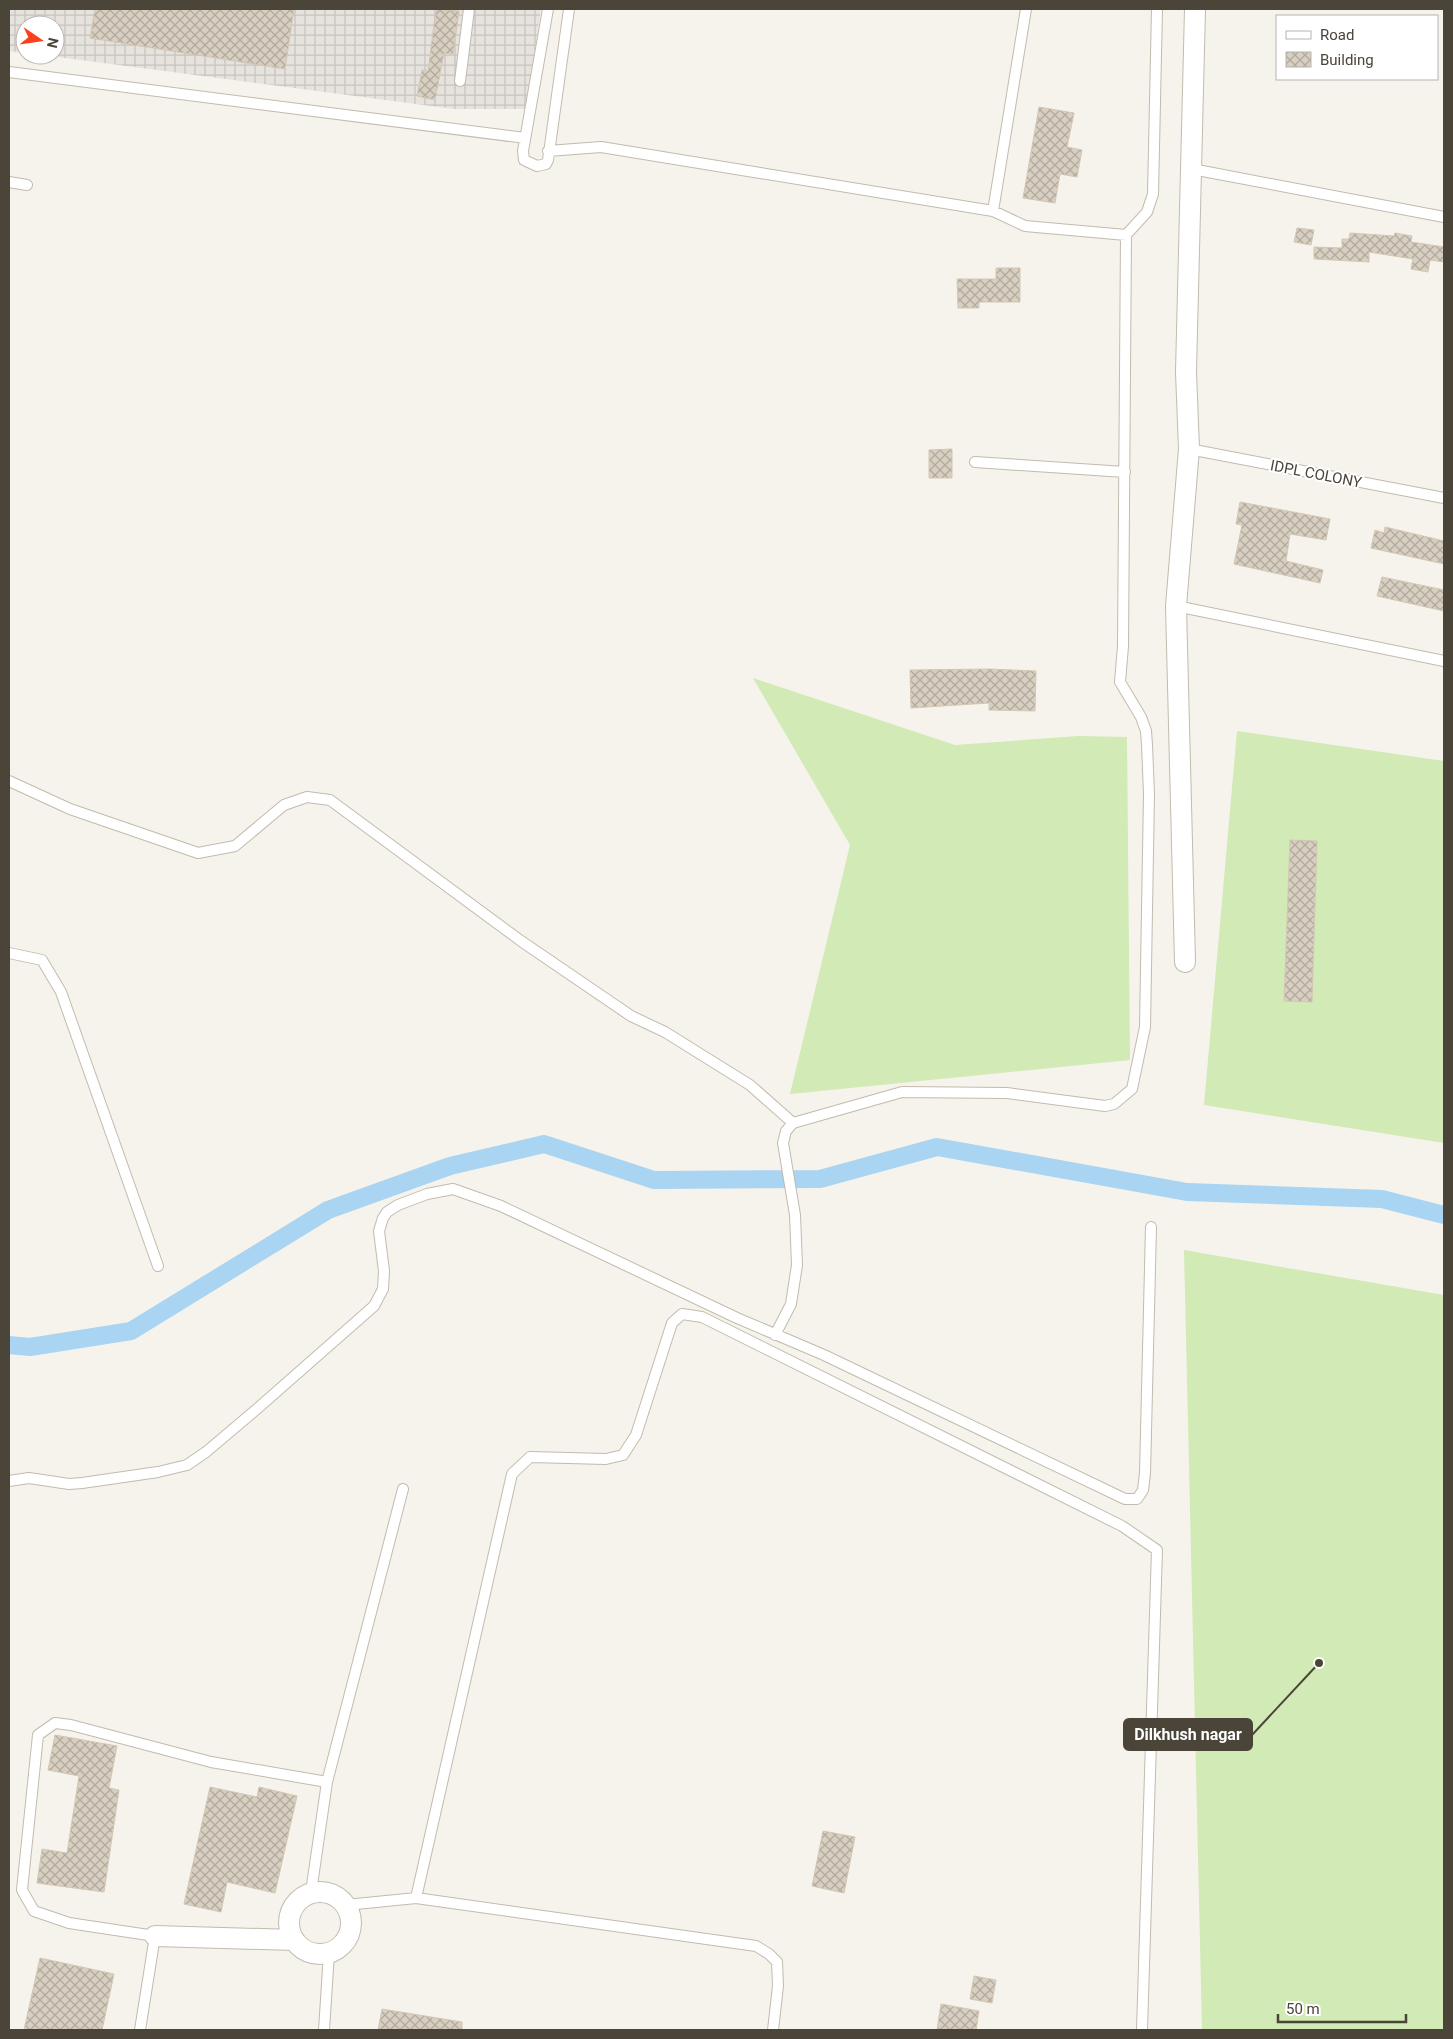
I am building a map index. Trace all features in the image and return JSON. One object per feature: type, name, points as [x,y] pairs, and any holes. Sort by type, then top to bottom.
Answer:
[{"type":"street","points":[[1185,962],[1176,606],[1188,449],[1186,372],[1195,9]]},
{"type":"street","points":[[311,1892],[331,1893],[346,1905],[352,1923],[350,1933],[338,1949],[329,1953],[316,1954],[304,1949],[294,1940],[290,1930],[289,1918],[293,1907],[301,1898],[311,1892]]},
{"type":"street","points":[[155,1936],[294,1940]]},
{"type":"lane","points":[[460,81],[469,9]]},
{"type":"lane","points":[[548,9],[525,138],[524,160],[530,165],[541,166],[546,164],[569,9]]},
{"type":"lane","points":[[993,211],[1026,9]]},
{"type":"lane","points":[[775,1335],[791,1304],[795,1285],[797,1246],[795,1215],[783,1143],[786,1131],[793,1123],[902,1092],[1007,1093],[1105,1106],[1114,1104],[1132,1089],[1145,1027],[1149,794],[1146,731],[1141,717],[1120,682],[1123,646],[1126,235],[1147,212],[1153,194],[1157,9]]},
{"type":"lane","points":[[9,72],[525,138]]},
{"type":"lane","points":[[548,151],[601,147],[993,211],[1025,226],[1126,235]]},
{"type":"lane","points":[[1192,169],[1444,217]]},
{"type":"lane","points":[[9,182],[28,185]]},
{"type":"lane","name":"IDPL COLONY","points":[[1188,449],[1444,498]]},
{"type":"lane","points":[[976,462],[1125,472]]},
{"type":"lane","points":[[1176,606],[1444,661]]},
{"type":"lane","points":[[9,781],[70,809],[198,853],[235,846],[284,805],[307,797],[330,800],[521,941],[624,1011],[665,1032],[750,1085],[793,1123]]},
{"type":"lane","points":[[9,953],[42,960],[61,992],[158,1266]]},
{"type":"lane","points":[[9,1481],[29,1478],[69,1484],[117,1479],[187,1465],[206,1452],[374,1306],[383,1289],[384,1271],[379,1231],[387,1212],[398,1205],[441,1190],[453,1189],[501,1206],[775,1335],[824,1355],[1125,1499],[1137,1499],[1143,1490],[1145,1473],[1151,1227]]},
{"type":"lane","points":[[416,1898],[512,1474],[530,1457],[606,1459],[623,1455],[636,1435],[672,1323],[682,1314],[702,1317],[1122,1526],[1157,1550],[1142,2030]]},
{"type":"lane","points":[[311,1892],[326,1782],[403,1489]]},
{"type":"lane","points":[[140,2030],[155,1936],[69,1923],[34,1911],[22,1890],[38,1734],[54,1723],[71,1725],[211,1762],[326,1782]]},
{"type":"lane","points":[[346,1905],[416,1898],[756,1946],[769,1954],[777,1962],[778,1986],[773,2030]]},
{"type":"lane","points":[[324,2030],[329,1953]]},
{"type":"shaded area","points":[[9,9],[541,9],[526,109],[454,109],[65,58],[65,15],[15,15],[15,52],[9,51]]},
{"type":"green space","points":[[753,678],[955,745],[1078,736],[1127,737],[1130,1060],[790,1094],[850,845]]},
{"type":"green space","points":[[1237,731],[1444,761],[1444,1143],[1204,1105]]},
{"type":"green space","points":[[1184,1250],[1444,1295],[1444,2030],[1202,2030]]},
{"type":"building","points":[[95,9],[294,9],[285,69],[90,38]]},
{"type":"building","points":[[436,9],[459,11],[453,54],[444,53],[435,100],[417,96],[422,70],[428,71]]},
{"type":"building","points":[[1039,107],[1074,113],[1067,147],[1082,150],[1077,177],[1060,174],[1055,203],[1023,198]]},
{"type":"building","points":[[1297,228],[1314,230],[1311,245],[1294,242]]},
{"type":"building","points":[[1350,233],[1394,236],[1395,233],[1412,236],[1411,242],[1444,247],[1444,262],[1430,260],[1428,272],[1411,269],[1413,259],[1369,252],[1369,262],[1314,259],[1314,247],[1342,248],[1342,239],[1349,239]]},
{"type":"building","points":[[996,268],[1020,268],[1020,302],[979,302],[979,308],[958,308],[957,279],[996,279]]},
{"type":"building","points":[[952,449],[952,478],[929,478],[929,450]]},
{"type":"building","points":[[1240,502],[1330,519],[1326,540],[1290,534],[1286,561],[1323,570],[1320,583],[1234,564],[1242,525],[1236,524]]},
{"type":"building","points":[[1385,527],[1444,541],[1444,564],[1371,548],[1375,530],[1384,533]]},
{"type":"building","points":[[1382,577],[1444,590],[1444,611],[1377,596]]},
{"type":"building","points":[[990,669],[1036,671],[1035,711],[989,710],[989,703],[911,708],[910,670]]},
{"type":"building","points":[[1290,840],[1317,841],[1312,1002],[1284,1001]]},
{"type":"building","points":[[55,1735],[117,1746],[109,1788],[119,1790],[104,1892],[37,1883],[42,1849],[67,1853],[79,1776],[48,1770]]},
{"type":"building","points":[[210,1787],[257,1797],[259,1787],[297,1796],[275,1893],[227,1882],[221,1912],[184,1904]]},
{"type":"building","points":[[823,1831],[855,1837],[844,1893],[812,1886]]},
{"type":"building","points":[[40,1958],[114,1974],[102,2030],[24,2030]]},
{"type":"building","points":[[974,1976],[996,1980],[992,2003],[970,1999]]},
{"type":"building","points":[[941,2004],[979,2011],[976,2030],[937,2030]]},
{"type":"building","points":[[382,2009],[462,2022],[462,2030],[378,2030]]},
{"type":"waterway","points":[[9,1345],[30,1347],[131,1331],[328,1210],[450,1166],[544,1144],[654,1180],[820,1179],[937,1147],[1187,1192],[1382,1199],[1444,1215]]},
{"type":"place","name":"Dilkhush nagar","points":[[1319,1663]]}]
